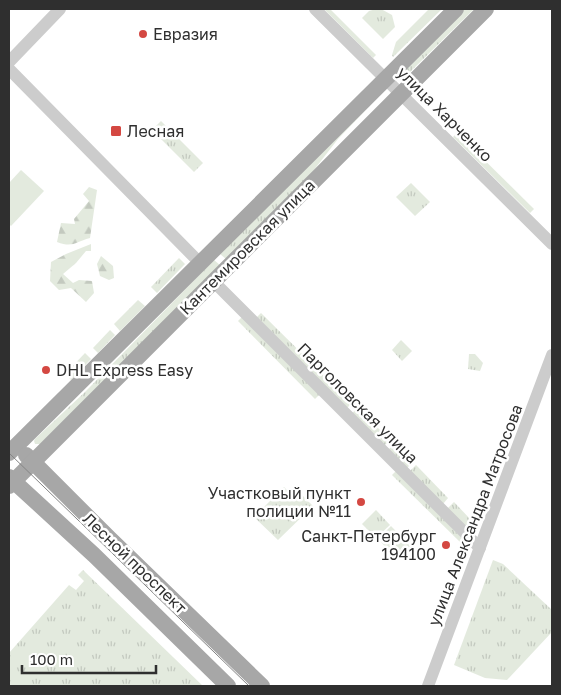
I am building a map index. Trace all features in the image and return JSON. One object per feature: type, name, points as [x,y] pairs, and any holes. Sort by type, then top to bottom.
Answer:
[{"type":"main road","name":"Кантемировская улица","points":[[11,445],[201,264],[456,9]]},
{"type":"main road","name":"Кантемировская улица","points":[[10,482],[486,9]]},
{"type":"main road","name":"Лесной проспект","points":[[11,445],[32,462],[262,686]]},
{"type":"main road","name":"Лесной проспект","points":[[10,482],[94,555],[228,686]]},
{"type":"street","points":[[9,62],[60,9]]},
{"type":"street","name":"улица Харченко","points":[[314,9],[552,244]]},
{"type":"street","points":[[9,69],[201,264]]},
{"type":"street","name":"Парголовская улица","points":[[213,281],[480,548]]},
{"type":"street","name":"улица Александра Матросова","points":[[428,686],[552,355]]},
{"type":"green space","points":[[324,9],[330,9],[376,55],[373,58]]},
{"type":"green space","points":[[381,9],[392,15],[395,27],[383,39],[362,18],[369,11]]},
{"type":"green space","points":[[429,9],[442,9],[393,57],[396,42]]},
{"type":"green space","points":[[463,9],[474,9],[407,75],[401,70]]},
{"type":"green space","points":[[383,92],[338,139],[310,175],[226,259],[220,254]]},
{"type":"green space","points":[[161,121],[203,163],[194,172],[152,130]]},
{"type":"green space","points":[[457,133],[534,209],[530,213],[453,137]]},
{"type":"green space","points":[[21,170],[44,191],[11,226],[9,224],[9,183]]},
{"type":"green space","points":[[411,183],[430,202],[415,216],[396,197]]},
{"type":"green space","points":[[89,187],[97,190],[90,238],[74,244],[57,242],[61,223],[75,224],[74,219],[89,201],[83,194]]},
{"type":"green space","points":[[91,244],[91,251],[86,251],[63,274],[73,283],[79,280],[92,281],[94,293],[86,302],[71,288],[59,290],[50,281],[51,262]]},
{"type":"green space","points":[[101,256],[113,266],[114,278],[109,280],[100,276],[97,264]]},
{"type":"green space","points":[[179,258],[185,264],[157,293],[151,287]]},
{"type":"green space","points":[[214,260],[220,265],[40,444],[35,444],[35,439],[86,391]]},
{"type":"green space","points":[[138,300],[145,306],[120,331],[114,324]]},
{"type":"green space","points":[[261,313],[352,403],[347,408],[257,317]]},
{"type":"green space","points":[[242,317],[320,394],[315,399],[238,321]]},
{"type":"green space","points":[[110,330],[115,335],[98,353],[93,348]]},
{"type":"green space","points":[[401,340],[412,351],[402,361],[392,350]]},
{"type":"green space","points":[[85,353],[91,359],[71,380],[65,374]]},
{"type":"green space","points":[[469,354],[475,354],[483,363],[480,371],[468,369]]},
{"type":"green space","points":[[358,408],[390,440],[384,446],[352,413]]},
{"type":"green space","points":[[394,444],[413,462],[407,468],[388,450]]},
{"type":"green space","points":[[416,465],[448,498],[443,504],[410,471]]},
{"type":"green space","points":[[396,471],[466,542],[463,545],[392,475]]},
{"type":"green space","points":[[284,487],[290,493],[298,491],[313,506],[278,540],[254,517]]},
{"type":"green space","points":[[454,502],[472,521],[466,527],[447,509]]},
{"type":"green space","points":[[376,510],[390,525],[376,538],[362,524]]},
{"type":"green space","points":[[391,526],[411,547],[398,560],[378,539]]},
{"type":"green space","points":[[493,560],[503,564],[552,610],[552,632],[507,680],[485,678],[454,665]]},
{"type":"green space","points":[[83,570],[203,686],[9,686],[9,653],[69,585],[76,590],[84,581],[78,575]]},
{"type":"tram line","points":[[9,453],[249,686]]},
{"type":"place","name":"Евразия","points":[[143,34]]},
{"type":"place","name":"Лесная","points":[[116,131]]},
{"type":"place","name":"DHL Express Easy","points":[[46,370]]},
{"type":"place","name":"Участковый пункт полиции №11","points":[[361,502]]},
{"type":"place","name":"Санкт-Петербург 194100","points":[[446,545]]}]
